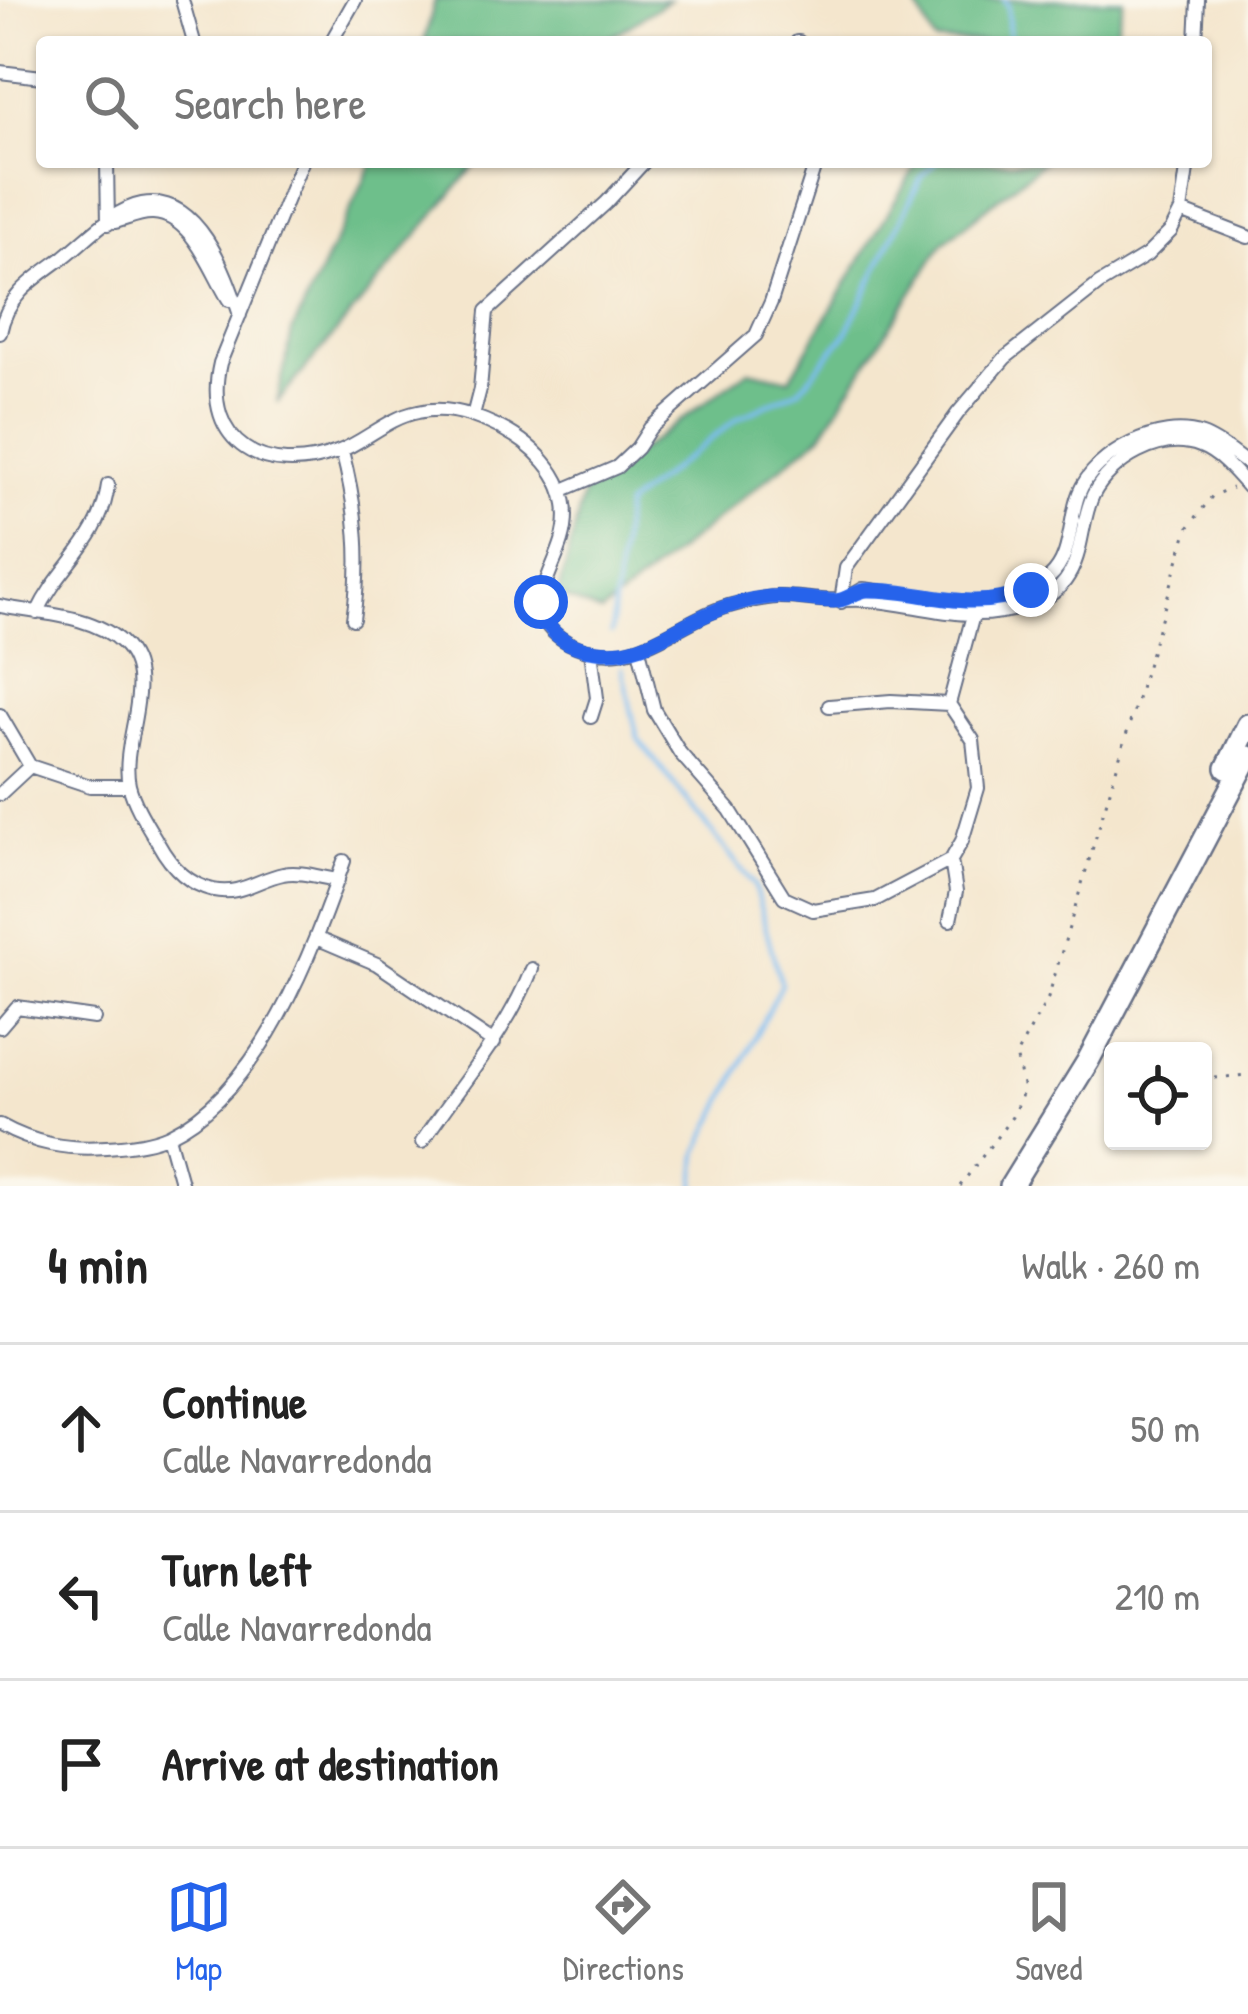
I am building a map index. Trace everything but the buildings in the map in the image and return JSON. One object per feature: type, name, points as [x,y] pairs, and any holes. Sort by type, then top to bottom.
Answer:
[{"type":"highway","points":[[1132,976],[1248,724]]},
{"type":"highway","points":[[1011,1186],[1079,1076],[1248,757]]},
{"type":"street","points":[[182,0],[192,36]]},
{"type":"street","points":[[334,36],[355,0]]},
{"type":"street","points":[[1196,36],[1198,0]]},
{"type":"street","points":[[0,72],[36,76]]},
{"type":"street","points":[[107,168],[108,224]]},
{"type":"street","points":[[300,168],[214,387],[228,436],[262,455],[306,458],[342,451],[388,423],[419,411],[446,410],[473,416],[530,447],[556,473],[566,519],[541,602],[542,614],[555,634],[591,651],[638,649],[706,614],[771,597],[841,602],[863,590],[976,610],[1036,603],[1061,586],[1076,563],[1090,500],[1104,477],[1124,460],[1151,446],[1183,442],[1217,456],[1246,485]]},
{"type":"street","points":[[473,416],[487,310],[638,168]]},
{"type":"street","points":[[562,490],[617,466],[650,428],[756,335],[814,168]]},
{"type":"street","points":[[841,602],[846,568],[958,413],[1005,358],[1100,284],[1147,255],[1171,231],[1181,211],[1186,168]]},
{"type":"street","points":[[0,333],[8,303],[108,224],[143,203],[169,206],[191,220],[212,249],[241,316]]},
{"type":"street","points":[[1181,211],[1248,237]]},
{"type":"street","points":[[976,610],[1052,576],[1064,556],[1079,492],[1094,469],[1118,450],[1183,430],[1223,446],[1248,464]]},
{"type":"street","points":[[342,451],[359,529],[353,619]]},
{"type":"street","points":[[37,613],[50,585],[93,537],[108,485]]},
{"type":"street","points":[[0,606],[75,619],[112,634],[127,646],[139,688],[128,744],[129,786],[166,858],[187,879],[231,892],[286,872],[338,880]]},
{"type":"street","points":[[638,649],[654,710],[671,739],[750,837],[784,897],[813,910],[875,900],[951,860],[962,841],[978,788],[973,740],[949,704],[976,610]]},
{"type":"street","points":[[591,651],[597,698],[591,717]]},
{"type":"street","points":[[829,706],[891,701],[949,704]]},
{"type":"street","points":[[0,715],[30,766],[89,786],[129,786]]},
{"type":"street","points":[[0,794],[30,766]]},
{"type":"street","points":[[950,920],[956,892],[951,860]]},
{"type":"street","points":[[0,1125],[38,1142],[86,1148],[125,1146],[168,1136],[212,1104],[242,1070],[296,988],[344,861]]},
{"type":"street","points":[[316,938],[377,964],[494,1043]]},
{"type":"street","points":[[422,1142],[494,1043],[532,969]]},
{"type":"street","points":[[0,1027],[17,1007],[94,1018]]},
{"type":"street","points":[[168,1136],[182,1186]]},
{"type":"path","points":[[960,1186],[1012,1117],[1024,1090],[1016,1055],[1048,998],[1188,528],[1213,495],[1246,485]]},
{"type":"path","points":[[1212,1078],[1248,1076]]},
{"type":"green space","points":[[435,0],[669,0],[612,36],[426,36]]},
{"type":"green space","points":[[914,0],[1124,0],[1115,36],[932,36]]},
{"type":"green space","points":[[370,168],[473,168],[277,403],[292,332]]},
{"type":"green space","points":[[914,168],[1036,168],[943,243],[821,435],[601,613],[558,595],[584,492],[749,370],[790,379]]},
{"type":"waterway","points":[[1004,0],[1009,36]]},
{"type":"waterway","points":[[611,633],[625,506],[738,418],[800,389],[846,334],[921,178],[930,168]]},
{"type":"waterway","points":[[622,668],[638,739],[754,885],[781,984],[698,1153],[695,1186]]},
{"type":"route","points":[[541,602],[547,626],[567,643],[613,652],[638,649],[706,614],[771,597],[841,602],[863,590],[976,604],[1031,590]]}]
